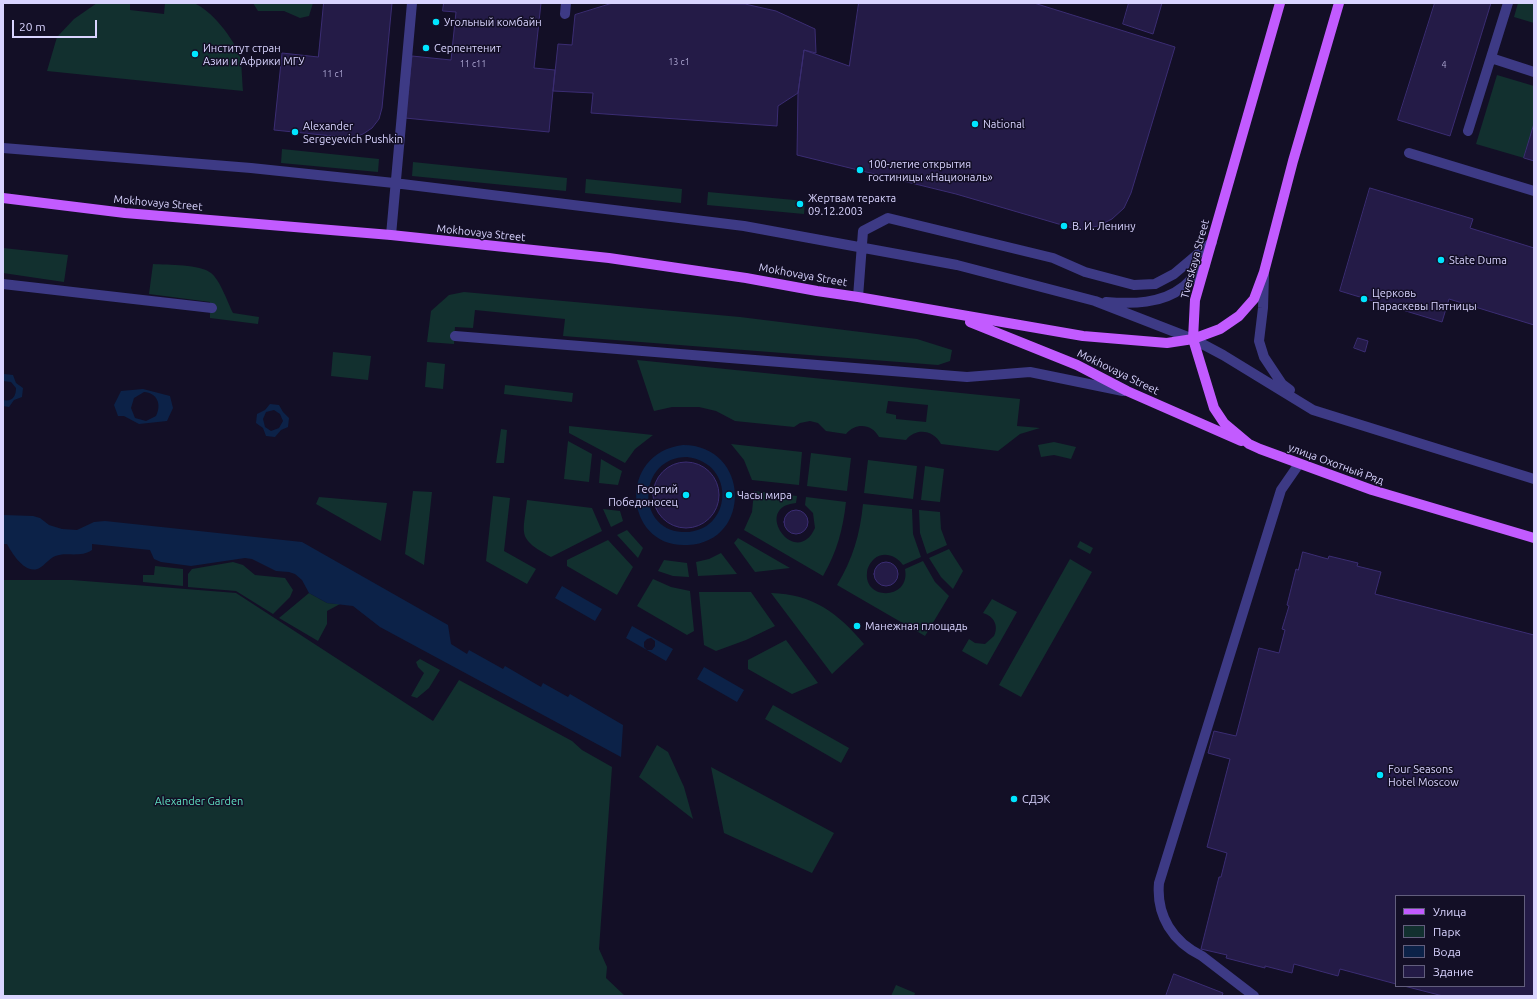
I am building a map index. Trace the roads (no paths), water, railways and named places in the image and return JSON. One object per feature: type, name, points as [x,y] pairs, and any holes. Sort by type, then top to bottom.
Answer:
[{"type":"main road","name":"Tverskaya Street","points":[[1193,339],[1195,300],[1280,3]]},
{"type":"main road","points":[[1193,339],[1220,329],[1239,316],[1254,300],[1264,272],[1293,161],[1339,3]]},
{"type":"main road","name":"Mokhovaya Street","points":[[3,198],[125,213],[391,235],[677,267],[1083,336],[1167,342],[1193,339]]},
{"type":"main road","name":"Mokhovaya Street","points":[[953,315],[1077,365],[1127,391],[1249,444]]},
{"type":"main road","name":"улица Охотный Ряд","points":[[1193,339],[1214,408],[1224,423],[1249,444],[1299,464],[1372,490],[1534,538]]},
{"type":"lane","points":[[391,235],[394,183],[412,3]]},
{"type":"lane","points":[[564,14],[566,3]]},
{"type":"lane","points":[[1468,130],[1508,3]]},
{"type":"lane","points":[[1491,58],[1534,72]]},
{"type":"lane","points":[[3,148],[251,168],[394,183],[744,226],[860,246],[957,265],[1094,300],[1193,339],[1223,355],[1313,410],[1534,479]]},
{"type":"lane","points":[[1409,153],[1534,191]]},
{"type":"lane","points":[[858,297],[860,246],[863,231],[888,218],[1052,258],[1085,272],[1134,285],[1155,284],[1174,274],[1212,242]]},
{"type":"lane","points":[[1094,300],[1130,304],[1163,298],[1183,287],[1205,265]]},
{"type":"lane","points":[[1264,272],[1260,342],[1264,357],[1282,384],[1313,410]]},
{"type":"lane","points":[[3,284],[212,308]]},
{"type":"lane","points":[[455,336],[967,377],[1030,372],[1127,391]]},
{"type":"lane","points":[[1254,996],[1202,956],[1192,952],[1175,937],[1167,927],[1162,916],[1158,894],[1163,869],[1281,490],[1299,464]]},
{"type":"water","points":[[4,374],[13,375],[16,383],[23,388],[22,397],[14,400],[9,407],[3,406],[3,400],[13,398],[16,388],[11,382],[3,381]]},
{"type":"water","points":[[143,389],[170,396],[173,408],[167,421],[139,424],[124,416],[118,416],[114,405],[121,391]],"holes":[[[144,392],[152,394],[157,400],[158,412],[156,416],[146,421],[135,418],[131,408],[134,398]]]},
{"type":"water","points":[[270,404],[279,405],[289,418],[288,427],[281,430],[275,437],[266,436],[263,428],[256,423],[257,414],[265,410]],"holes":[[[274,410],[280,414],[283,421],[279,428],[271,431],[265,427],[263,419],[266,412]]]},
{"type":"water","name":"Часы мира","points":[[683,445],[705,449],[721,460],[731,476],[735,494],[733,512],[724,528],[709,540],[688,545],[667,542],[651,532],[641,517],[636,500],[638,481],[647,465],[661,452]],"holes":[[[687,457],[703,462],[715,472],[721,484],[722,498],[719,511],[711,522],[699,530],[682,532],[667,528],[656,519],[650,507],[648,493],[651,480],[659,468],[671,460]]]},
{"type":"water","points":[[3,515],[33,516],[40,518],[49,525],[62,529],[77,530],[94,522],[105,521],[302,542],[448,625],[451,644],[467,654],[469,650],[503,669],[505,666],[541,687],[543,683],[568,697],[570,694],[623,725],[621,757],[380,627],[353,606],[327,603],[309,593],[302,580],[295,574],[276,571],[252,559],[245,558],[191,566],[161,562],[154,559],[150,550],[92,544],[92,550],[88,552],[56,556],[51,558],[41,567],[31,569],[26,567],[17,559],[7,544],[3,544]]},
{"type":"water","points":[[562,586],[602,609],[595,621],[555,598]]},
{"type":"water","points":[[632,626],[673,649],[666,661],[626,638]],"holes":[[[651,638],[655,641],[655,646],[652,650],[647,650],[644,647],[644,642],[647,639]]]},
{"type":"water","points":[[704,667],[744,690],[737,702],[697,679]]},
{"type":"place","name":"Угольный комбайн","points":[[436,22]]},
{"type":"place","name":"Серпентенит","points":[[426,48]]},
{"type":"place","name":"Институт стран Азии и Африки МГУ","points":[[195,54]]},
{"type":"place","name":"National","points":[[975,124]]},
{"type":"place","name":"Alexander Sergeyevich Pushkin","points":[[295,132]]},
{"type":"place","name":"100-летие открытия гостиницы «Националь»","points":[[860,170]]},
{"type":"place","name":"Жертвам теракта 09.12.2003","points":[[800,204]]},
{"type":"place","name":"В. И. Ленину","points":[[1064,226]]},
{"type":"place","name":"State Duma","points":[[1441,260]]},
{"type":"place","name":"Церковь Параскевы Пятницы","points":[[1364,299]]},
{"type":"place","name":"Георгий Победоносец","points":[[686,495]]},
{"type":"place","name":"Часы мира","points":[[729,495]]},
{"type":"place","name":"Манежная площадь","points":[[857,626]]},
{"type":"place","name":"Four Seasons Hotel Moscow","points":[[1380,775]]},
{"type":"place","name":"СДЭК","points":[[1014,799]]},
{"type":"park label","name":"Alexander Garden","points":[[199,801]]}]
